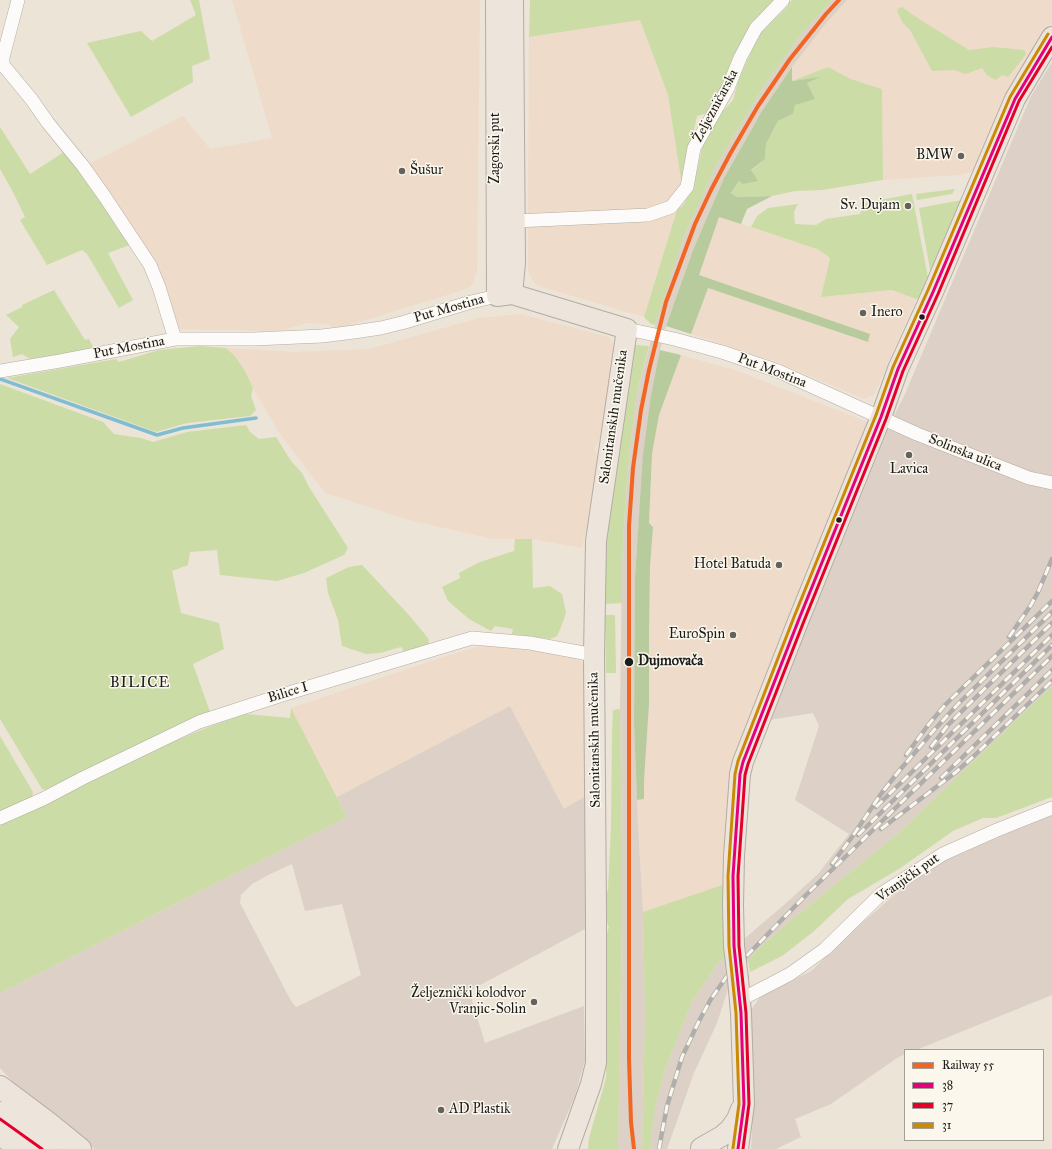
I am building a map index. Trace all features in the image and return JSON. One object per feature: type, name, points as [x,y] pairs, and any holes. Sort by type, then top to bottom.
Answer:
[{"type":"highway","points":[[0,1087],[80,1149]]},
{"type":"highway","points":[[0,1113],[52,1149]]},
{"type":"highway","points":[[0,1134],[20,1149]]},
{"type":"main road","name":"Zagorski put","points":[[496,0],[505,295]]},
{"type":"main road","name":"Zagorski put","points":[[505,295],[514,278],[513,0]]},
{"type":"main road","points":[[738,1149],[744,1104],[740,1000],[734,946],[733,876],[740,774],[743,762],[881,417],[898,369],[933,292],[1015,99],[1052,37]]},
{"type":"main road","name":"Put Mostina","points":[[505,295],[532,299],[627,328]]},
{"type":"main road","name":"Salonitanskih mučenika","points":[[568,1149],[591,1084],[596,1063],[594,655],[596,541],[627,328]]},
{"type":"main road","points":[[706,1149],[730,1129],[737,1119],[744,1104]]},
{"type":"street","points":[[18,0],[2,57],[3,64],[83,166],[150,265],[175,339]]},
{"type":"street","name":"Željezničarska","points":[[514,221],[648,215],[671,207],[687,187],[694,148],[728,88],[740,58],[756,28],[783,0]]},
{"type":"street","name":"Put Mostina","points":[[0,371],[60,362],[175,339],[254,339],[322,336],[381,328],[471,302],[505,295]]},
{"type":"street","name":"Put Mostina","points":[[627,328],[722,352],[778,370],[881,417]]},
{"type":"street","name":"Solinska ulica","points":[[881,417],[917,434],[1029,478],[1052,483]]},
{"type":"street","name":"Bilice I","points":[[0,818],[43,799],[199,722],[282,695],[472,638],[530,643],[594,655]]},
{"type":"street","name":"Vranjički put","points":[[740,1000],[790,974],[825,949],[881,894],[943,854],[1052,808]]},
{"type":"shaded area","points":[[232,0],[480,0],[477,270],[473,283],[469,287],[337,329],[327,324],[308,323],[278,331],[178,329],[154,265],[87,165],[183,116],[210,149],[272,138]]},
{"type":"shaded area","points":[[832,0],[847,0],[827,22],[792,67],[762,111],[724,178],[693,250],[666,326],[660,350],[639,518],[635,577],[634,722],[643,912],[645,1017],[642,1149],[618,1149],[622,922],[620,709],[622,566],[630,449],[637,392],[659,311],[683,239],[716,166],[764,86],[802,33]]},
{"type":"shaded area","points":[[847,0],[1052,0],[1052,22],[1037,41],[1012,88],[977,166],[971,172],[959,175],[883,180],[882,89],[851,79],[828,67],[792,81],[792,67],[827,22]]},
{"type":"shaded area","points":[[640,20],[668,95],[682,186],[670,203],[656,210],[528,217],[529,37]]},
{"type":"shaded area","points":[[1052,62],[1052,686],[896,835],[790,921],[755,952],[728,989],[717,1023],[694,1073],[667,1149],[650,1149],[655,1109],[665,1070],[692,1002],[717,964],[818,874],[849,834],[795,800],[819,726],[813,713],[769,720],[893,418],[905,394],[1031,96]]},
{"type":"shaded area","points":[[677,210],[644,317],[542,287],[534,283],[528,271],[528,227],[646,219]]},
{"type":"shaded area","points":[[719,217],[817,249],[830,259],[821,297],[892,290],[916,299],[874,395],[864,399],[779,363],[691,334],[708,288],[867,342],[870,335],[698,275]]},
{"type":"shaded area","points":[[520,314],[609,337],[613,343],[609,384],[600,438],[594,449],[599,458],[589,518],[582,548],[532,539],[493,539],[409,520],[325,493],[280,434],[253,388],[245,371],[235,356],[226,348],[294,352],[370,349],[479,318]]},
{"type":"shaded area","points":[[681,355],[735,370],[870,423],[746,735],[725,884],[643,912],[637,800],[644,799],[649,704],[650,567],[653,527],[649,523],[652,454],[659,415]]},
{"type":"shaded area","points":[[485,645],[571,657],[581,661],[587,669],[587,795],[564,809],[510,706],[337,797],[291,708],[446,656]]},
{"type":"shaded area","name":"AD Plastik","points":[[510,706],[564,809],[587,795],[585,929],[469,991],[485,1043],[584,1006],[585,1060],[575,1096],[552,1149],[95,1149],[21,1091],[0,1068],[0,993],[347,817],[337,797]],"holes":[[[292,864],[305,911],[342,904],[361,975],[296,1007],[291,1001],[240,903],[241,895],[252,884]]]},
{"type":"shaded area","points":[[1052,814],[1052,995],[918,1049],[904,1049],[904,1054],[831,1104],[795,1119],[801,1137],[776,1149],[751,1149],[753,1090],[750,1011],[761,996],[811,971],[856,928],[893,896],[944,861]]},
{"type":"green space","points":[[190,0],[199,0],[210,59],[192,66],[193,82],[131,117],[87,43],[141,31],[152,41],[196,15]]},
{"type":"green space","points":[[530,0],[777,0],[710,112],[697,116],[682,186],[668,95],[640,20],[529,37]]},
{"type":"green space","points":[[792,0],[832,0],[802,33],[764,86],[716,166],[683,239],[655,325],[651,324],[644,317],[677,210],[683,205],[693,188],[702,148],[721,113],[733,100],[739,78],[760,33],[785,9]]},
{"type":"green space","points":[[902,7],[969,50],[993,47],[1024,50],[1026,53],[1008,77],[1003,75],[995,80],[987,75],[982,68],[966,74],[954,70],[932,71],[910,30],[903,23],[897,11]]},
{"type":"green space","points":[[792,67],[792,81],[821,77],[807,83],[815,99],[795,105],[793,114],[778,121],[766,144],[765,159],[751,170],[758,181],[743,184],[739,181],[731,193],[737,197],[772,196],[747,209],[741,224],[719,217],[699,275],[870,334],[868,342],[708,288],[691,334],[666,326],[693,250],[724,178],[762,111]]},
{"type":"green space","points":[[828,67],[851,79],[882,89],[883,180],[822,190],[795,191],[772,196],[737,197],[731,193],[739,181],[765,159],[766,144],[778,121],[793,114],[795,105],[807,83],[819,78],[792,81]]},
{"type":"green space","points":[[0,127],[30,174],[64,152],[101,199],[116,227],[130,245],[108,253],[133,300],[119,308],[87,254],[82,250],[47,265],[20,220],[25,217],[0,169]]},
{"type":"green space","points":[[955,189],[952,194],[917,200],[916,194]]},
{"type":"green space","points":[[912,194],[929,283],[923,296],[916,299],[892,290],[821,297],[830,258],[817,249],[751,227],[757,216],[768,208],[798,204],[794,212],[795,224],[816,225],[826,219],[860,214],[864,203]]},
{"type":"green space","points":[[962,200],[931,275],[919,208]]},
{"type":"green space","points":[[54,290],[85,340],[89,339],[94,349],[30,359],[22,354],[13,357],[10,339],[19,327],[6,315],[22,307],[22,305]]},
{"type":"green space","points":[[200,346],[226,348],[235,356],[245,371],[253,388],[251,396],[256,410],[250,416],[187,423],[156,432],[7,378],[116,359],[119,362],[159,350]]},
{"type":"green space","points":[[634,346],[649,346],[637,392],[630,449],[625,507],[622,603],[604,604],[608,501]]},
{"type":"green space","points":[[660,350],[681,355],[659,415],[652,454],[649,523],[653,527],[650,567],[649,704],[644,799],[637,800],[634,722],[635,577],[643,455],[651,396]]},
{"type":"green space","points":[[0,384],[103,422],[114,434],[141,438],[153,442],[187,432],[246,425],[250,432],[259,439],[276,437],[291,461],[302,473],[309,487],[348,548],[344,555],[304,573],[277,581],[220,575],[217,550],[190,552],[188,565],[172,571],[181,613],[219,623],[224,649],[193,664],[210,712],[48,790],[42,789],[0,719]]},
{"type":"green space","points":[[515,539],[532,539],[533,588],[550,586],[562,594],[566,613],[557,636],[550,639],[512,634],[513,629],[495,626],[491,631],[469,619],[448,601],[442,587],[460,578],[459,573],[480,562],[514,551]]},
{"type":"green space","points":[[362,565],[408,614],[428,638],[429,643],[427,647],[406,654],[401,647],[380,653],[366,654],[342,646],[338,620],[328,593],[326,578],[349,567]]},
{"type":"green space","points":[[605,615],[615,615],[616,673],[606,673]]},
{"type":"green space","points":[[1052,686],[1052,797],[996,818],[983,818],[953,831],[899,869],[848,899],[813,932],[782,956],[750,972],[748,961],[755,952],[790,921],[896,835]]},
{"type":"green space","points":[[291,708],[347,817],[0,993],[0,824],[148,752],[211,726],[246,714],[290,718]]},
{"type":"green space","points":[[620,709],[622,922],[618,1149],[588,1149],[589,1138],[606,1078],[607,1014],[605,988],[605,939],[609,927],[606,920],[606,894],[608,890],[611,826],[612,733],[613,710]]},
{"type":"green space","points":[[0,736],[33,792],[32,797],[0,813]]},
{"type":"green space","points":[[725,884],[729,953],[717,964],[692,1002],[665,1070],[655,1109],[650,1149],[642,1149],[645,1017],[643,912]]},
{"type":"waterway","points":[[0,379],[157,435],[183,428],[256,418]]},
{"type":"railway","points":[[1009,637],[1031,605],[1052,559]]},
{"type":"railway","points":[[906,755],[946,704],[1052,601]]},
{"type":"railway","points":[[832,864],[881,794],[935,729],[959,703],[1052,612]]},
{"type":"railway","points":[[931,747],[948,725],[1052,623]]},
{"type":"railway","points":[[876,807],[1052,635]]},
{"type":"railway","points":[[858,835],[1052,645]]},
{"type":"railway","points":[[659,1149],[667,1106],[682,1057],[711,999],[727,976],[806,895],[1052,656]]},
{"type":"railway","points":[[941,778],[1052,670]]},
{"type":"railway","points":[[881,829],[956,772],[1052,681]]},
{"type":"rail line","name":"55","points":[[634,1149],[631,1122],[629,1059],[629,526],[633,468],[641,410],[649,370],[666,302],[695,224],[711,190],[758,106],[790,59],[839,0]]},
{"type":"transit line","name":"31","points":[[733,1148],[739,1104],[736,1013],[729,946],[728,876],[735,774],[738,761],[794,617],[876,415],[893,367],[928,290],[1010,97],[1048,34]]},
{"type":"transit line","name":"38","points":[[738,1149],[744,1104],[741,1013],[734,946],[733,876],[740,774],[743,762],[881,417],[898,369],[933,292],[1015,99],[1052,37]]},
{"type":"transit line","name":"37","points":[[743,1149],[749,1104],[746,1013],[739,946],[738,876],[745,775],[748,764],[886,419],[903,371],[938,294],[1019,101],[1052,47]]},
{"type":"transit line","name":"37","points":[[0,1119],[42,1149]]},
{"type":"place","name":"BMW","points":[[961,156]]},
{"type":"place","name":"Šušur","points":[[402,171]]},
{"type":"place","name":"Sv. Dujam","points":[[908,206]]},
{"type":"place","name":"Inero","points":[[863,313]]},
{"type":"place","name":"Lavica","points":[[909,455]]},
{"type":"place","name":"Hotel Batuda","points":[[779,565]]},
{"type":"place","name":"EuroSpin","points":[[733,635]]},
{"type":"place","name":"Dujmovača","points":[[629,662]]},
{"type":"place","name":"Željeznički kolodvor Vranjic-Solin","points":[[534,1002]]},
{"type":"place","name":"AD Plastik","points":[[441,1110]]},
{"type":"district","name":"BILICE","points":[[140,683]]}]
